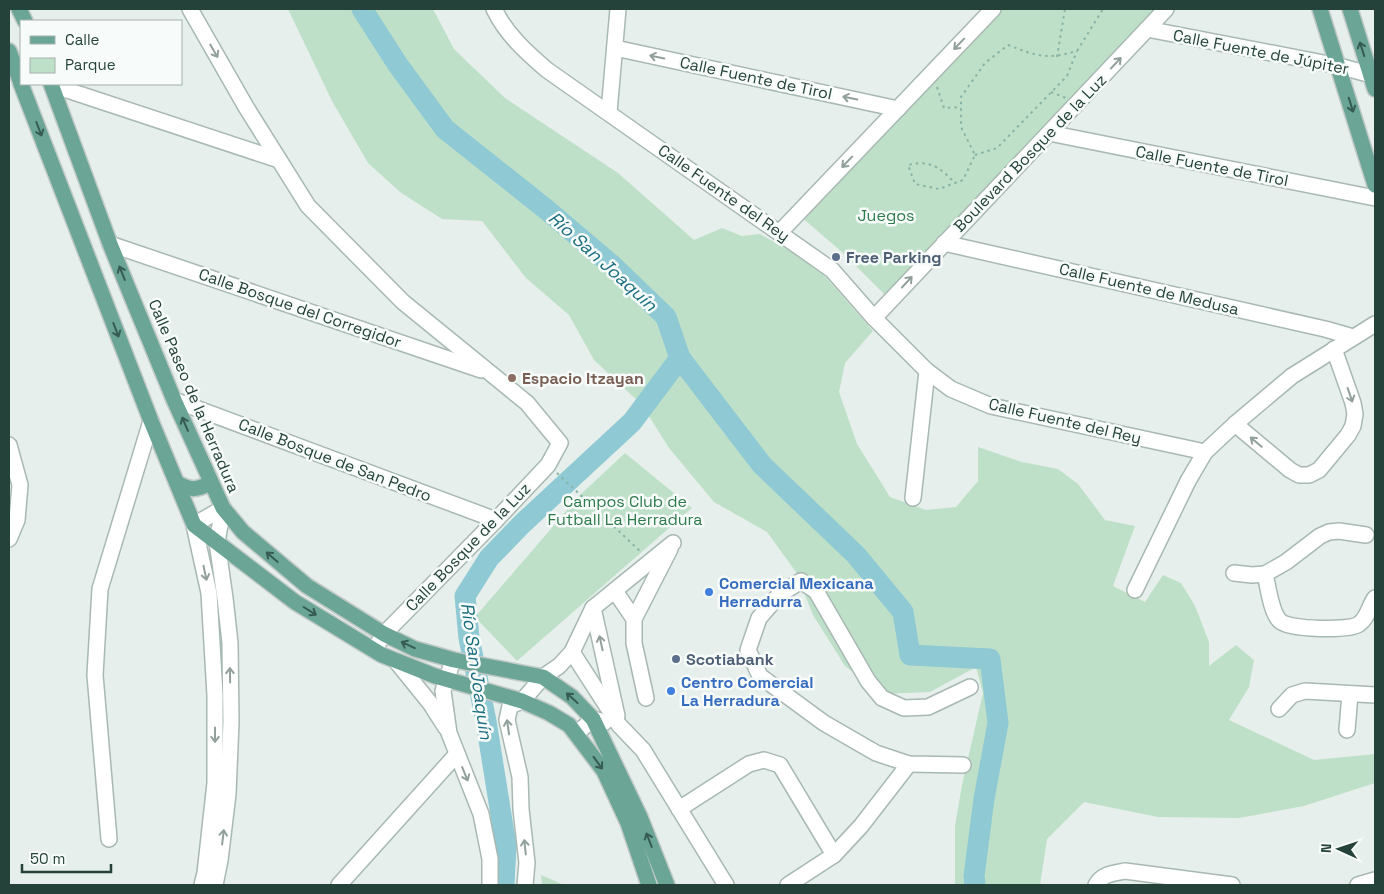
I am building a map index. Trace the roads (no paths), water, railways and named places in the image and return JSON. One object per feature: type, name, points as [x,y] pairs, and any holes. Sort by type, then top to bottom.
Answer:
[{"type":"main road","points":[[1320,9],[1375,185]]},
{"type":"main road","points":[[1350,9],[1374,80]]},
{"type":"main road","points":[[9,51],[20,80]]},
{"type":"main road","points":[[22,85],[151,421],[194,526],[295,602],[374,650],[396,661],[448,680],[521,700],[569,725],[604,771],[628,823],[649,885]]},
{"type":"main road","name":"Calle Paseo de la Herradura","points":[[52,85],[110,244],[174,400],[223,508],[244,532],[307,586],[384,634],[415,649],[454,660],[543,676],[572,697],[593,719],[640,817],[667,885]]},
{"type":"main road","points":[[177,483],[191,489],[198,489],[211,483]]},
{"type":"street","points":[[190,9],[246,107],[308,206],[403,302],[490,373]]},
{"type":"street","name":"Calle Fuente del Rey","points":[[494,9],[521,47],[547,70],[832,270],[874,318],[927,371],[951,389],[991,406],[1205,452]]},
{"type":"street","points":[[609,112],[618,9]]},
{"type":"street","points":[[780,232],[993,9]]},
{"type":"street","name":"Boulevard Bosque de la Luz","points":[[874,318],[1166,9]]},
{"type":"street","name":"Calle Fuente de Júpiter","points":[[1148,30],[1339,66],[1374,80]]},
{"type":"street","name":"Calle Fuente de Tirol","points":[[615,48],[898,108]]},
{"type":"street","points":[[55,85],[279,160]]},
{"type":"street","name":"Calle Fuente de Tirol","points":[[1049,133],[1375,198]]},
{"type":"street","name":"Calle Fuente de Medusa","points":[[944,243],[1325,328],[1353,337]]},
{"type":"street","name":"Calle Bosque del Corregidor","points":[[110,244],[490,373]]},
{"type":"street","points":[[1135,590],[1188,480],[1205,452],[1292,376],[1375,324]]},
{"type":"street","points":[[1235,424],[1290,470],[1299,475],[1309,475],[1319,470],[1348,435],[1353,426],[1355,414],[1334,349]]},
{"type":"street","points":[[913,498],[927,371]]},
{"type":"street","name":"Calle Bosque de la Luz","points":[[374,650],[384,634],[548,465],[560,443],[527,403],[490,373]]},
{"type":"street","name":"Calle Bosque de San Pedro","points":[[174,400],[496,520]]},
{"type":"street","points":[[109,839],[95,675],[100,589],[151,421]]},
{"type":"street","points":[[9,445],[20,484],[17,520],[9,539]]},
{"type":"street","points":[[202,885],[215,783],[215,695],[209,593],[194,526],[223,508]]},
{"type":"street","points":[[215,885],[228,794],[231,722],[230,642],[226,598],[217,542],[223,508]]},
{"type":"street","points":[[1234,573],[1265,574],[1286,562],[1320,536],[1329,532],[1339,531],[1366,535]]},
{"type":"street","points":[[525,885],[527,863],[520,777],[507,720],[510,706],[521,700],[543,676],[559,666],[572,652],[593,608],[673,543],[634,619],[634,643],[646,698]]},
{"type":"street","points":[[1265,574],[1275,614],[1281,622],[1289,626],[1304,628],[1357,626],[1364,620],[1375,598]]},
{"type":"street","points":[[963,765],[909,764],[876,753],[824,723],[760,676],[748,650],[759,618],[780,594],[800,581],[816,591],[868,681],[882,698],[904,708],[928,707],[970,687]]},
{"type":"street","points":[[615,591],[634,619]]},
{"type":"street","points":[[593,608],[619,725]]},
{"type":"street","points":[[572,652],[619,725],[643,750],[726,885]]},
{"type":"street","points":[[454,660],[444,691],[449,733],[481,814],[490,859],[490,885]]},
{"type":"street","points":[[396,661],[430,703],[449,733]]},
{"type":"street","points":[[1279,709],[1292,695],[1305,691],[1375,695]]},
{"type":"street","points":[[1347,730],[1350,694]]},
{"type":"street","points":[[576,734],[593,719],[619,725]]},
{"type":"street","points":[[340,885],[456,754]]},
{"type":"street","points":[[679,809],[749,764],[764,760],[780,765],[834,856]]},
{"type":"street","points":[[788,885],[834,856],[861,826],[909,764]]},
{"type":"street","points":[[1096,885],[1099,879],[1112,873],[1125,871],[1232,885]]},
{"type":"street","points":[[1358,885],[1375,880]]},
{"type":"waterway","points":[[362,9],[398,65],[445,129],[547,210],[613,266],[666,317],[680,358],[762,465],[856,555],[903,612],[910,655],[990,659],[998,723],[984,799],[974,876],[975,885]]},
{"type":"waterway","name":"Río San Joaquín","points":[[504,885],[506,846],[486,721],[469,638],[465,596],[489,558],[523,523],[632,422],[680,358]]},
{"type":"place","name":"Free Parking","points":[[836,257]]},
{"type":"place","name":"Espacio Itzayan","points":[[512,378]]},
{"type":"place","name":"Comercial Mexicana Herradurra","points":[[709,592]]},
{"type":"place","name":"Scotiabank","points":[[676,659]]},
{"type":"place","name":"Centro Comercial La Herradura","points":[[671,691]]},
{"type":"park label","name":"Juegos","points":[[886,215]]},
{"type":"park label","name":"Campos Club de Futball La Herradura","points":[[625,510]]}]
